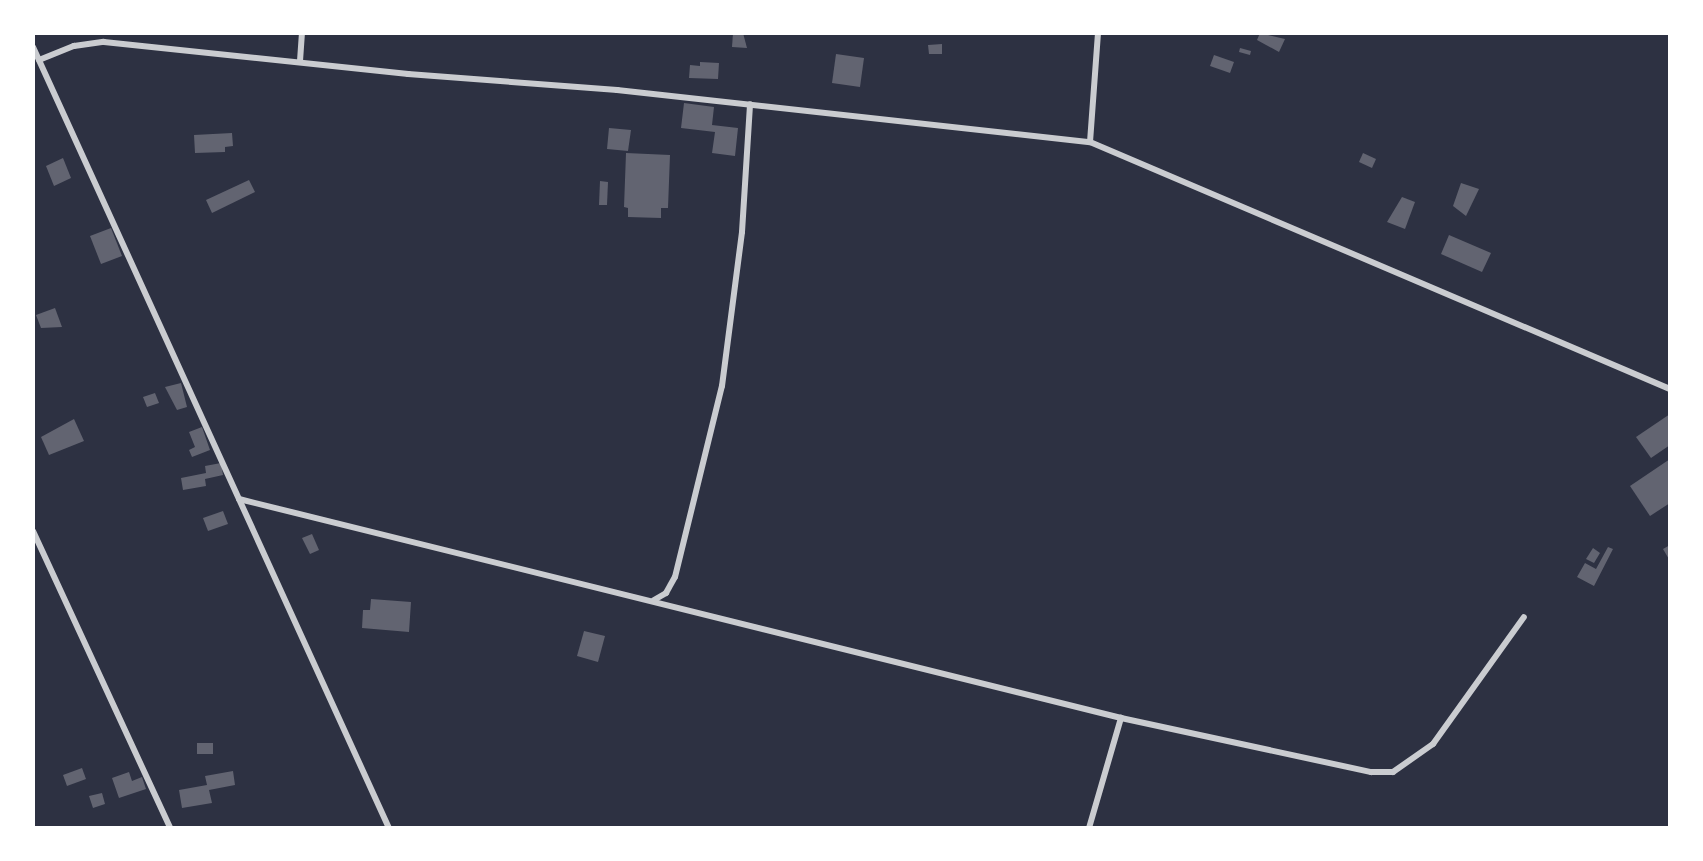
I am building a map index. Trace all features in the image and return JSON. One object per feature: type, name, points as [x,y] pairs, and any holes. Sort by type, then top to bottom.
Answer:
[{"type":"street","points":[[300,61],[302,33]]},
{"type":"street","points":[[1090,142],[1098,33]]},
{"type":"street","points":[[39,60],[74,46],[104,42],[750,104],[1090,142],[1162,169],[1670,389]]},
{"type":"street","points":[[33,47],[389,828]]},
{"type":"street","points":[[653,601],[666,593],[675,578],[722,386],[738,265],[750,104]]},
{"type":"street","points":[[239,499],[1121,718],[1351,771],[1393,772],[1433,744],[1524,617]]},
{"type":"street","points":[[33,531],[170,828]]},
{"type":"street","points":[[1089,828],[1121,718]]},
{"type":"building","points":[[733,33],[743,33],[747,48],[732,47]]},
{"type":"building","points":[[1260,33],[1285,39],[1279,52],[1257,40]]},
{"type":"building","points":[[942,44],[942,54],[929,54],[928,45]]},
{"type":"building","points":[[1240,48],[1251,51],[1250,55],[1239,52]]},
{"type":"building","points":[[836,54],[864,58],[860,87],[832,83]]},
{"type":"building","points":[[1214,55],[1234,62],[1230,73],[1210,66]]},
{"type":"building","points":[[700,62],[719,63],[718,79],[689,78],[690,65],[700,66]]},
{"type":"building","points":[[684,103],[714,107],[712,125],[738,128],[735,156],[712,153],[715,132],[681,128]]},
{"type":"building","points":[[609,128],[631,130],[628,151],[607,149]]},
{"type":"building","points":[[232,133],[233,146],[225,147],[225,152],[195,153],[194,135]]},
{"type":"building","points":[[626,153],[670,155],[668,208],[661,208],[661,218],[628,217],[628,208],[624,207]]},
{"type":"building","points":[[1363,153],[1376,159],[1372,168],[1359,162]]},
{"type":"building","points":[[63,158],[71,178],[54,186],[46,166]]},
{"type":"building","points":[[249,180],[255,192],[212,213],[206,200]]},
{"type":"building","points":[[600,181],[608,182],[607,205],[599,205]]},
{"type":"building","points":[[1461,183],[1479,189],[1466,216],[1453,206]]},
{"type":"building","points":[[1402,197],[1415,202],[1405,229],[1387,222]]},
{"type":"building","points":[[111,228],[122,256],[101,264],[90,236]]},
{"type":"building","points":[[1449,235],[1491,253],[1482,272],[1441,254]]},
{"type":"building","points":[[55,308],[62,327],[41,328],[36,315]]},
{"type":"building","points":[[181,383],[187,407],[177,410],[165,387]]},
{"type":"building","points":[[155,393],[159,403],[147,407],[143,397]]},
{"type":"building","points":[[1670,414],[1670,445],[1651,458],[1636,437]]},
{"type":"building","points":[[74,419],[84,441],[49,455],[41,437]]},
{"type":"building","points":[[202,427],[210,450],[192,457],[189,450],[195,447],[189,432]]},
{"type":"building","points":[[1670,459],[1670,503],[1650,516],[1630,486]]},
{"type":"building","points":[[221,463],[223,475],[205,479],[206,486],[183,490],[181,478],[206,473],[205,466]]},
{"type":"building","points":[[223,511],[228,524],[208,531],[203,518]]},
{"type":"building","points":[[312,534],[319,550],[310,554],[302,538]]},
{"type":"building","points":[[1670,545],[1670,561],[1663,549]]},
{"type":"building","points":[[1608,547],[1613,549],[1594,586],[1577,577],[1585,563],[1596,569]]},
{"type":"building","points":[[1593,548],[1600,553],[1594,563],[1586,559]]},
{"type":"building","points":[[371,599],[411,602],[409,632],[362,628],[363,610],[370,610]]},
{"type":"building","points":[[584,631],[605,636],[598,662],[577,656]]},
{"type":"building","points":[[197,743],[213,743],[213,754],[197,754]]},
{"type":"building","points":[[82,768],[86,779],[67,786],[63,775]]},
{"type":"building","points":[[233,771],[235,785],[209,790],[212,803],[182,808],[179,790],[207,785],[205,776]]},
{"type":"building","points":[[129,772],[132,781],[142,777],[146,789],[119,798],[112,778]]},
{"type":"building","points":[[102,793],[105,804],[93,808],[89,796]]}]
